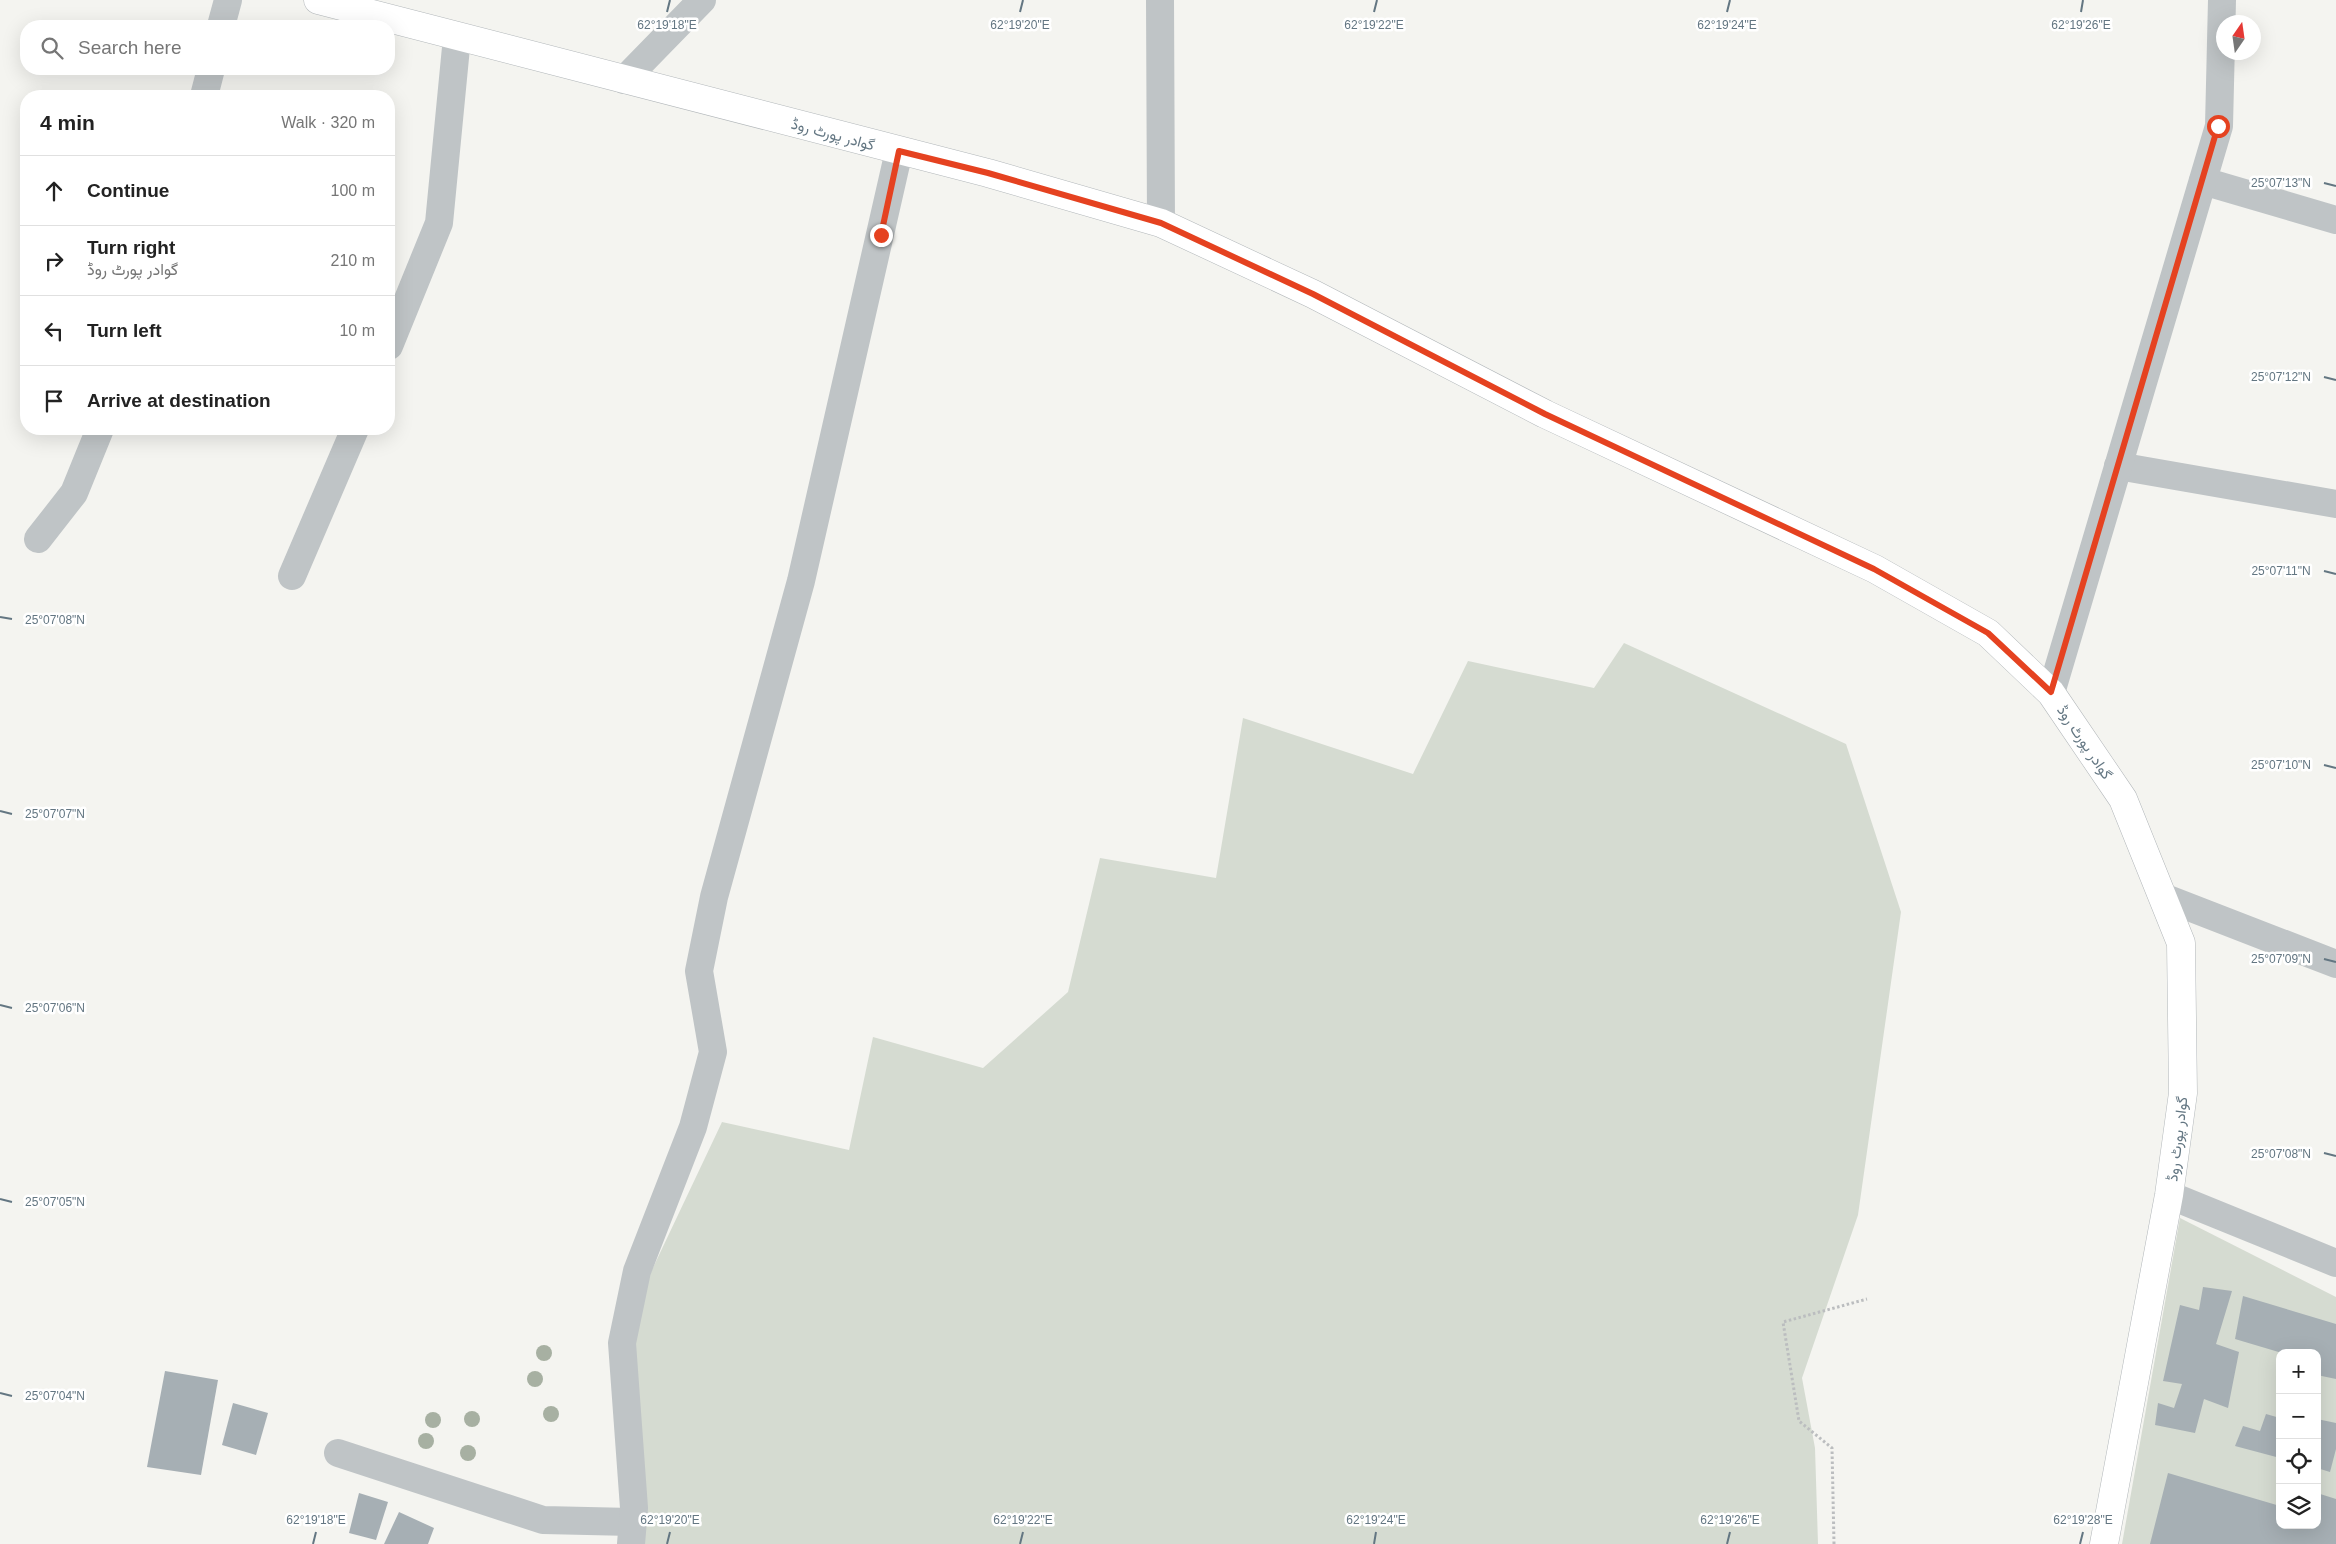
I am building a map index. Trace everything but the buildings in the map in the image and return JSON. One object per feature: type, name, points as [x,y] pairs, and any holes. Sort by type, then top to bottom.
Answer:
[{"type":"main road","name":"گوادر پورٹ روڈ","points":[[318,0],[394,20]]},
{"type":"main road","name":"گوادر پورٹ روڈ","points":[[395,20],[988,173],[1161,223],[1313,294],[1545,414],[1874,569],[1988,633],[2051,692],[2123,799],[2181,943],[2183,1093],[2170,1195],[2104,1544]]},
{"type":"street","points":[[223,20],[228,0]]},
{"type":"street","points":[[624,80],[702,0]]},
{"type":"street","points":[[1160,0],[1161,223]]},
{"type":"street","points":[[2051,692],[2218,126],[2222,0]]},
{"type":"street","points":[[395,331],[439,223],[458,37]]},
{"type":"street","points":[[206,90],[209,75]]},
{"type":"street","points":[[338,1453],[543,1520],[632,1533],[634,1508],[622,1343],[637,1271],[693,1127],[713,1052],[699,971],[714,897],[801,581],[899,151]]},
{"type":"street","points":[[2202,181],[2336,220]]},
{"type":"street","points":[[38,540],[74,493],[98,435]]},
{"type":"street","points":[[292,576],[352,435]]},
{"type":"street","points":[[2118,466],[2336,504]]},
{"type":"street","points":[[2162,897],[2336,964]]},
{"type":"street","points":[[2170,1195],[2336,1263]]},
{"type":"path","points":[[1834,1544],[1832,1448],[1799,1421],[1783,1322],[1868,1299]]},
{"type":"shaded area","points":[[1624,643],[1846,744],[1901,912],[1858,1215],[1802,1378],[1815,1448],[1818,1544],[643,1544],[634,1351],[642,1291],[722,1122],[849,1150],[873,1037],[983,1068],[1068,992],[1100,858],[1216,878],[1243,718],[1413,774],[1468,661],[1594,688]]},
{"type":"shaded area","points":[[2180,1218],[2336,1297],[2336,1544],[2122,1544]]},
{"type":"route","points":[[881,235],[899,151],[988,173],[1161,223],[1313,294],[1545,414],[1874,569],[1988,633],[2051,692],[2218,126]]}]
